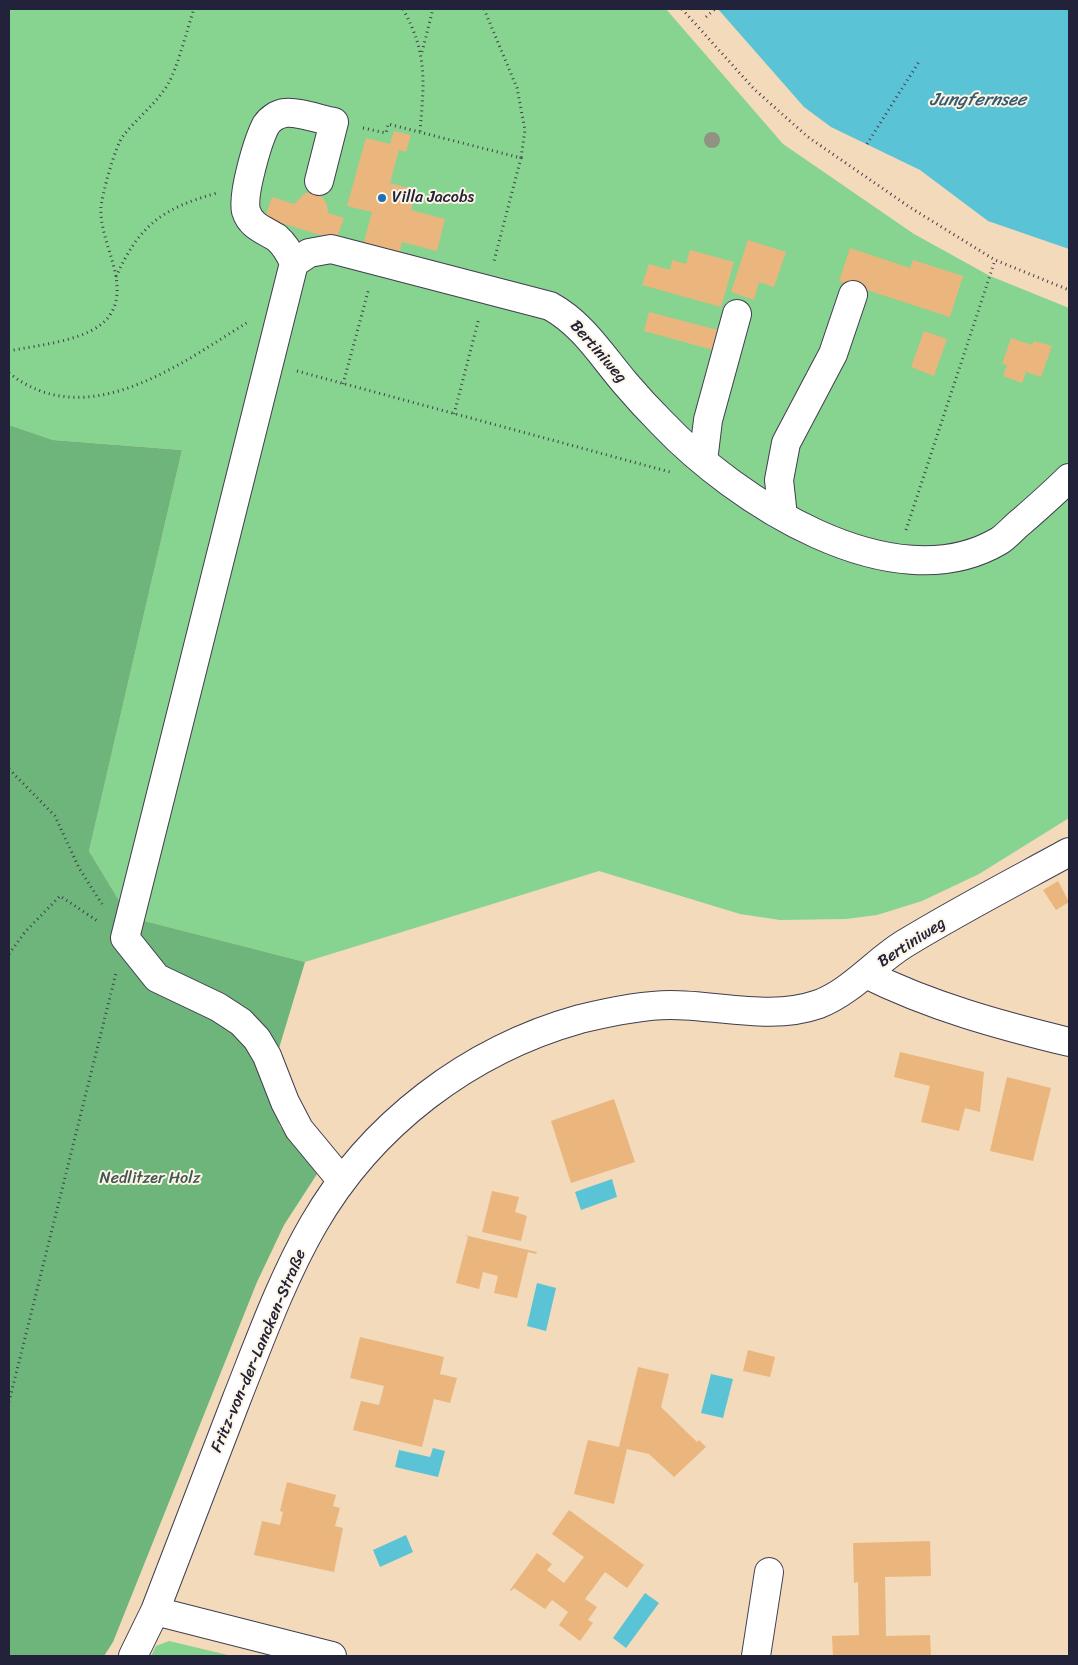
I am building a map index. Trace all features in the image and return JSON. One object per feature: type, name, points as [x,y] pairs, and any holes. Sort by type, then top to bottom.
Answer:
[{"type":"street","points":[[319,181],[334,122],[287,112],[275,116],[267,124],[261,136],[246,194],[246,211],[255,226],[277,238],[288,250],[294,263],[125,938],[157,978],[218,1007],[241,1022],[257,1039],[267,1056],[285,1102],[299,1129],[342,1181]]},
{"type":"street","name":"Bertiniweg","points":[[294,263],[309,253],[325,249],[550,306],[572,320],[663,424],[703,461],[743,492],[783,516],[850,547],[897,559],[924,560],[950,558],[999,540],[1069,478]]},
{"type":"street","points":[[783,516],[779,480],[786,443],[832,354],[853,294]]},
{"type":"street","points":[[703,461],[708,420],[736,314]]},
{"type":"street","name":"Bertiniweg","points":[[1069,852],[902,946],[866,974],[898,990],[994,1024],[1069,1042]]},
{"type":"street","name":"Fritz-von-der-Lancken-Straße","points":[[133,1656],[154,1611],[264,1329],[313,1225],[342,1181],[375,1142],[410,1108],[459,1073],[509,1045],[540,1032],[619,1011],[668,1005],[776,1012],[796,1010],[820,1003],[842,992],[866,974]]},
{"type":"street","points":[[756,1656],[770,1572]]},
{"type":"street","points":[[154,1611],[332,1656]]},
{"type":"path","points":[[9,352],[87,334],[100,327],[110,316],[115,305],[116,277],[105,241],[100,208],[121,138],[168,84],[194,9]]},
{"type":"path","points":[[402,9],[412,26],[421,53],[424,92],[420,132]]},
{"type":"path","points":[[421,53],[433,9]]},
{"type":"path","points":[[454,414],[521,158],[525,130],[517,88],[484,9]]},
{"type":"path","points":[[682,9],[754,88],[808,138],[911,208],[995,260],[1069,290]]},
{"type":"path","points":[[706,17],[715,9]]},
{"type":"path","points":[[867,144],[920,60]]},
{"type":"path","points":[[334,122],[386,133],[388,124],[521,158]]},
{"type":"path","points":[[116,277],[125,257],[140,234],[163,215],[191,200],[232,189],[246,194]]},
{"type":"path","points":[[897,559],[995,260]]},
{"type":"path","points":[[343,384],[376,261]]},
{"type":"path","points":[[9,373],[24,385],[44,392],[62,396],[108,396],[170,370],[287,297]]},
{"type":"path","points":[[270,364],[675,474]]},
{"type":"path","points":[[9,768],[55,816],[79,868],[125,938],[9,1402]]},
{"type":"path","points":[[9,954],[24,932],[60,896],[125,938]]},
{"type":"green space","points":[[9,9],[666,9],[783,144],[914,234],[990,276],[1069,308],[1069,818],[979,874],[922,901],[877,915],[846,919],[780,920],[740,914],[599,871],[305,962],[129,917],[89,851],[182,450],[53,440],[9,425]]},
{"type":"green space","name":"Nedlitzer Holz","points":[[9,425],[53,440],[182,450],[89,851],[129,917],[305,962],[267,1088],[280,1126],[317,1174],[284,1225],[257,1282],[113,1642],[104,1656],[9,1656]]},
{"type":"green space","points":[[169,1641],[232,1656],[151,1656],[156,1646]]},
{"type":"water","name":"Jungfernsee","points":[[718,9],[1069,9],[1069,249],[988,221],[920,170],[831,127],[804,107]]},
{"type":"water","points":[[612,1179],[617,1197],[581,1210],[575,1192]]},
{"type":"water","points":[[537,1283],[556,1288],[546,1331],[527,1326]]},
{"type":"water","points":[[711,1374],[733,1379],[723,1418],[701,1413]]},
{"type":"water","points":[[433,1448],[445,1451],[438,1477],[395,1467],[399,1450],[430,1457]]},
{"type":"water","points":[[406,1535],[413,1552],[380,1567],[373,1550]]},
{"type":"water","points":[[645,1593],[659,1603],[626,1648],[613,1638]]},
{"type":"building","name":"Villa Jacobs","points":[[394,131],[411,135],[406,152],[399,150],[390,183],[416,190],[411,210],[445,219],[437,251],[402,242],[400,252],[364,242],[372,212],[347,206],[366,138],[390,144]]},
{"type":"building","points":[[305,193],[314,193],[323,198],[327,205],[328,213],[344,218],[336,240],[265,218],[272,197],[294,204]]},
{"type":"building","points":[[748,240],[786,252],[774,287],[759,282],[754,300],[731,292]]},
{"type":"building","points":[[850,248],[910,268],[913,260],[963,276],[950,317],[839,281]]},
{"type":"building","points":[[690,250],[734,262],[721,307],[642,285],[649,264],[670,270],[672,260],[686,264]]},
{"type":"building","points":[[649,312],[718,330],[713,350],[644,331]]},
{"type":"building","points":[[924,331],[947,339],[934,376],[911,367]]},
{"type":"building","points":[[1011,338],[1032,345],[1034,341],[1052,346],[1041,377],[1026,372],[1022,383],[1003,376],[1007,365],[1002,364]]},
{"type":"building","points":[[1058,881],[1069,902],[1056,910],[1043,890]]},
{"type":"building","points":[[900,1052],[984,1072],[980,1112],[965,1108],[959,1131],[921,1122],[930,1086],[894,1077]]},
{"type":"building","points":[[1007,1077],[1051,1088],[1033,1161],[990,1151]]},
{"type":"building","points":[[614,1099],[635,1162],[571,1183],[551,1121]]},
{"type":"building","points":[[492,1191],[519,1197],[515,1212],[527,1216],[521,1241],[482,1232]]},
{"type":"building","points":[[464,1235],[537,1252],[536,1254],[528,1252],[517,1298],[494,1293],[498,1276],[483,1272],[479,1289],[456,1283],[468,1237]]},
{"type":"building","points":[[360,1337],[444,1357],[440,1374],[457,1378],[450,1403],[434,1399],[422,1447],[353,1430],[361,1401],[379,1405],[384,1386],[350,1378]]},
{"type":"building","points":[[748,1350],[775,1357],[770,1377],[743,1371]]},
{"type":"building","points":[[638,1367],[669,1374],[661,1407],[697,1442],[699,1440],[706,1447],[674,1477],[649,1454],[627,1449],[614,1504],[574,1494],[588,1440],[619,1447]]},
{"type":"building","points":[[287,1482],[336,1495],[333,1506],[340,1508],[335,1526],[343,1528],[334,1572],[254,1555],[262,1521],[280,1525],[283,1512],[280,1511]]},
{"type":"building","points":[[569,1510],[644,1565],[627,1588],[605,1572],[585,1599],[597,1607],[588,1620],[593,1623],[580,1641],[559,1625],[568,1612],[552,1600],[545,1609],[514,1588],[510,1590],[537,1553],[552,1564],[547,1570],[564,1583],[584,1557],[552,1534]]},
{"type":"building","points":[[930,1541],[931,1576],[885,1577],[886,1636],[930,1635],[931,1656],[833,1656],[832,1636],[859,1635],[858,1582],[854,1583],[853,1543]]},
{"type":"place","name":"Villa Jacobs","points":[[382,198]]}]
